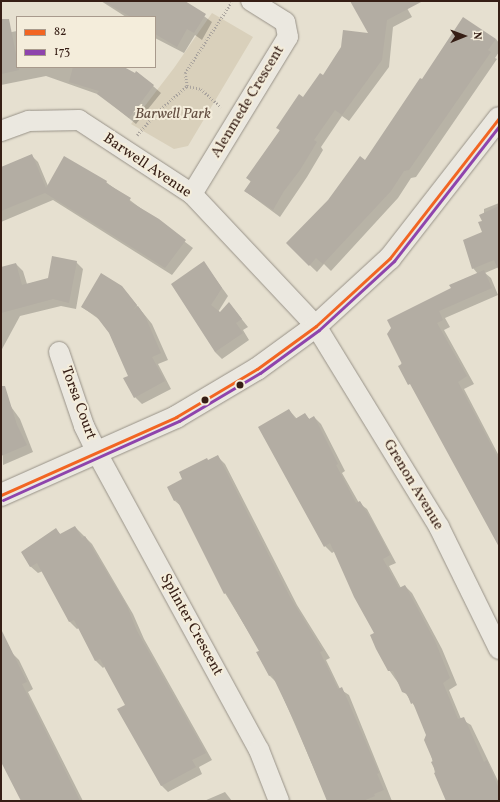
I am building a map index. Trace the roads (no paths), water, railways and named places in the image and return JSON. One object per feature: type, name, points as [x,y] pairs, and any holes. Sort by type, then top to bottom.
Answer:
[{"type":"street","name":"Alenmede Crescent","points":[[192,194],[288,37],[285,22],[251,1]]},
{"type":"street","points":[[1,495],[176,417],[257,369],[316,326],[390,258],[499,118]]},
{"type":"street","name":"Barwell Avenue","points":[[1,131],[29,121],[79,120],[192,194],[316,326]]},
{"type":"street","name":"Grenon Avenue","points":[[316,326],[439,527],[499,649]]},
{"type":"street","name":"Torsa Court","points":[[59,352],[84,426],[97,453]]},
{"type":"street","name":"Splinter Crescent","points":[[97,453],[260,750],[279,801]]},
{"type":"park label","name":"Barwell Park","points":[[173,115]]}]
